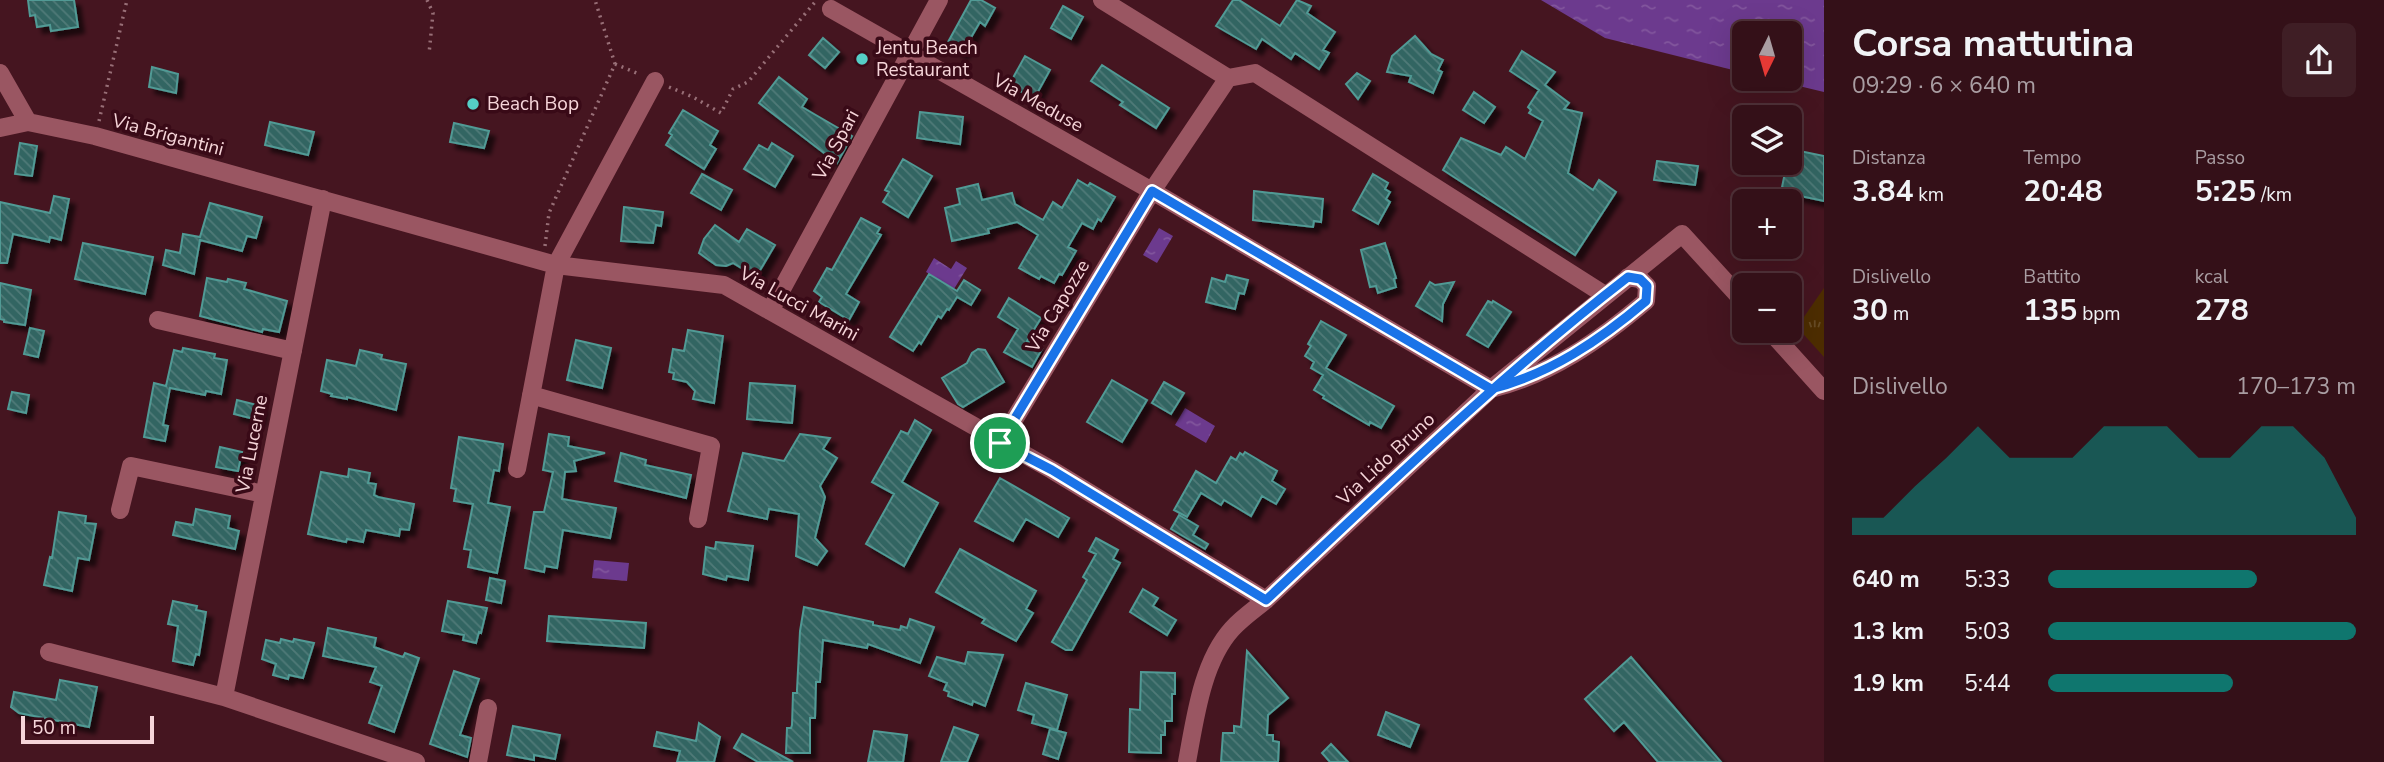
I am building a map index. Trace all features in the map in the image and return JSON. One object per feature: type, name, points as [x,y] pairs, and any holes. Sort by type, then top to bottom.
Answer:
[{"type":"street","name":"Via Spari","points":[[770,311],[939,0]]},
{"type":"street","points":[[1102,0],[1228,78],[1255,73],[1605,295]]},
{"type":"street","name":"Via Meduse","points":[[831,9],[1152,191],[1491,389]]},
{"type":"street","points":[[0,73],[28,122]]},
{"type":"street","name":"Via Capozze","points":[[1000,443],[1152,191],[1228,78]]},
{"type":"street","points":[[517,469],[531,395],[549,263],[655,81]]},
{"type":"street","name":"Via Brigantini","points":[[0,128],[28,122],[95,136],[323,199]]},
{"type":"street","name":"Via Lucci Marini","points":[[323,199],[549,263],[724,285],[1052,470],[1266,600]]},
{"type":"street","name":"Via Lucerne","points":[[224,697],[323,199]]},
{"type":"street","name":"Via Lido Bruno","points":[[1187,762],[1199,696],[1211,664],[1232,629],[1491,389],[1682,234],[1732,289]]},
{"type":"street","points":[[1491,389],[1545,370],[1575,355],[1626,318],[1646,301],[1647,286],[1640,279],[1628,277]]},
{"type":"street","points":[[158,320],[293,351]]},
{"type":"street","points":[[1781,343],[1824,391]]},
{"type":"street","points":[[531,395],[711,446],[698,519]]},
{"type":"street","points":[[120,510],[131,466],[264,494]]},
{"type":"street","points":[[49,652],[224,697],[416,762]]},
{"type":"street","points":[[478,762],[488,708]]},
{"type":"path","points":[[95,136],[127,0]]},
{"type":"path","points":[[427,0],[433,13],[429,54]]},
{"type":"path","points":[[549,263],[549,213],[615,64],[595,0]]},
{"type":"path","points":[[615,64],[694,97],[721,113],[733,89],[748,82],[815,1],[831,9]]},
{"type":"green space","points":[[1824,288],[1824,357],[1802,333],[1802,320]]},
{"type":"water","points":[[1541,0],[1824,0],[1824,92],[1802,87],[1802,21],[1732,21],[1732,70],[1605,38]]},
{"type":"water","points":[[1159,228],[1173,236],[1157,263],[1143,255]]},
{"type":"water","points":[[934,258],[951,269],[956,261],[967,268],[954,289],[926,272]]},
{"type":"water","points":[[1185,408],[1215,426],[1206,443],[1175,425]]},
{"type":"water","points":[[594,560],[629,563],[627,581],[592,578]]},
{"type":"building","points":[[28,0],[74,0],[78,27],[51,31],[50,25],[37,27],[35,15],[30,16]]},
{"type":"building","points":[[971,0],[981,0],[995,8],[985,26],[980,22],[962,53],[947,44]]},
{"type":"building","points":[[1233,0],[1239,0],[1280,26],[1297,0],[1311,6],[1307,13],[1335,32],[1323,50],[1329,53],[1319,69],[1295,53],[1291,59],[1262,39],[1256,49],[1216,26]]},
{"type":"building","points":[[1063,6],[1083,17],[1071,39],[1051,28]]},
{"type":"building","points":[[1415,36],[1431,54],[1443,60],[1438,70],[1442,72],[1433,93],[1409,82],[1411,76],[1387,72],[1392,56]]},
{"type":"building","points":[[823,38],[839,52],[825,68],[809,55]]},
{"type":"building","points":[[1522,51],[1555,72],[1545,85],[1569,103],[1564,109],[1582,113],[1568,173],[1593,190],[1599,180],[1616,192],[1575,255],[1443,170],[1461,138],[1501,155],[1506,147],[1525,159],[1543,121],[1529,113],[1531,110],[1528,107],[1539,90],[1510,71]]},
{"type":"building","points":[[1025,56],[1050,70],[1034,99],[1009,85]]},
{"type":"building","points":[[1102,65],[1169,108],[1156,128],[1120,105],[1123,102],[1091,81]]},
{"type":"building","points":[[152,67],[178,74],[176,93],[149,87]]},
{"type":"building","points":[[1357,73],[1370,81],[1358,99],[1346,84]]},
{"type":"building","points":[[779,77],[807,99],[802,107],[852,136],[837,163],[759,103]]},
{"type":"building","points":[[1474,92],[1495,107],[1484,123],[1463,110]]},
{"type":"building","points":[[683,110],[718,131],[710,145],[716,149],[704,169],[666,145],[672,135],[669,133]]},
{"type":"building","points":[[920,112],[963,117],[960,144],[917,138]]},
{"type":"building","points":[[270,122],[314,132],[308,155],[265,145]]},
{"type":"building","points":[[454,123],[489,131],[484,148],[450,142]]},
{"type":"building","points":[[20,143],[37,146],[32,176],[15,174]]},
{"type":"building","points":[[772,143],[793,156],[775,187],[744,169],[759,145],[768,150]]},
{"type":"building","points":[[1802,151],[1824,156],[1824,201],[1802,196],[1802,189],[1782,189],[1785,175],[1802,175]]},
{"type":"building","points":[[903,159],[932,176],[908,217],[883,202],[889,192],[885,190]]},
{"type":"building","points":[[1657,161],[1698,166],[1695,185],[1654,180]]},
{"type":"building","points":[[702,174],[732,190],[721,210],[691,193]]},
{"type":"building","points":[[1373,174],[1388,183],[1385,189],[1390,192],[1386,199],[1390,202],[1378,224],[1353,210]]},
{"type":"building","points":[[1078,180],[1088,186],[1090,183],[1115,197],[1093,229],[1082,223],[1068,247],[1076,251],[1054,283],[1041,276],[1039,279],[1019,268],[1038,235],[1017,222],[988,229],[989,233],[952,241],[945,208],[960,204],[957,189],[978,184],[982,200],[1012,193],[1015,204],[1043,220],[1053,202],[1062,208]]},
{"type":"building","points":[[1254,191],[1323,199],[1321,222],[1314,221],[1313,227],[1253,220]]},
{"type":"building","points":[[54,196],[69,199],[61,240],[50,237],[49,242],[13,234],[7,263],[0,263],[0,202],[50,213]]},
{"type":"building","points":[[210,203],[262,217],[256,238],[247,236],[242,251],[200,240],[194,274],[163,265],[166,250],[180,253],[183,234],[200,237]]},
{"type":"building","points":[[624,207],[663,212],[661,226],[656,225],[653,243],[621,241]]},
{"type":"building","points":[[861,218],[880,228],[877,233],[881,235],[846,294],[859,302],[849,320],[819,302],[822,297],[814,291],[827,268],[832,270]]},
{"type":"building","points":[[715,225],[739,242],[747,229],[775,245],[756,277],[733,263],[726,266],[716,265],[699,253],[704,239]]},
{"type":"building","points":[[83,243],[153,257],[145,294],[75,279]]},
{"type":"building","points":[[1385,243],[1396,278],[1396,287],[1378,293],[1376,286],[1370,287],[1361,250]]},
{"type":"building","points":[[929,274],[957,291],[964,280],[980,290],[971,305],[957,297],[941,318],[938,316],[921,344],[919,342],[913,351],[890,337]]},
{"type":"building","points":[[1227,275],[1248,280],[1244,294],[1239,293],[1235,309],[1206,302],[1212,278],[1225,282]]},
{"type":"building","points":[[207,278],[246,283],[244,289],[287,301],[279,332],[263,329],[262,332],[200,316]]},
{"type":"building","points":[[1430,282],[1435,285],[1454,282],[1443,304],[1442,321],[1416,306]]},
{"type":"building","points":[[0,283],[31,290],[25,325],[0,319]]},
{"type":"building","points":[[1009,298],[1041,318],[1027,341],[1042,349],[1032,367],[1004,352],[1018,329],[998,317]]},
{"type":"building","points":[[1488,301],[1493,301],[1511,312],[1488,347],[1467,335]]},
{"type":"building","points":[[1321,321],[1346,335],[1326,368],[1394,406],[1381,428],[1370,422],[1369,425],[1314,390],[1323,375],[1311,368],[1314,362],[1305,356],[1311,346],[1308,344]]},
{"type":"building","points":[[30,328],[44,331],[38,357],[24,354]]},
{"type":"building","points":[[688,330],[723,336],[714,403],[693,399],[695,391],[687,382],[673,379],[674,373],[669,372],[673,349],[684,351]]},
{"type":"building","points":[[576,340],[611,348],[602,388],[567,380]]},
{"type":"building","points":[[183,348],[215,354],[214,358],[227,360],[221,394],[206,391],[205,395],[170,388],[163,425],[168,426],[165,441],[144,437],[154,383],[166,386],[174,350],[182,352]]},
{"type":"building","points":[[978,349],[985,350],[1004,382],[963,407],[958,404],[942,378],[967,363],[972,353]]},
{"type":"building","points":[[360,350],[382,355],[381,359],[406,364],[396,410],[347,397],[331,396],[332,394],[321,391],[327,360],[356,366]]},
{"type":"building","points":[[1112,380],[1147,400],[1122,442],[1087,422]]},
{"type":"building","points":[[1164,382],[1184,393],[1171,414],[1152,403]]},
{"type":"building","points":[[750,383],[795,386],[792,423],[747,419]]},
{"type":"building","points":[[12,392],[29,395],[26,413],[8,409]]},
{"type":"building","points":[[237,400],[261,406],[258,420],[234,414]]},
{"type":"building","points":[[915,420],[931,430],[902,482],[938,503],[904,566],[866,544],[894,494],[872,482],[901,431],[908,434]]},
{"type":"building","points":[[549,434],[569,437],[568,446],[605,453],[574,461],[576,471],[565,472],[562,499],[616,508],[610,538],[563,530],[557,568],[545,566],[544,572],[525,568],[534,512],[544,512],[553,472],[543,470]]},
{"type":"building","points":[[800,434],[830,438],[823,449],[837,458],[820,486],[825,497],[815,538],[827,551],[817,565],[796,556],[799,514],[769,509],[767,519],[728,511],[743,453],[784,461]]},
{"type":"building","points":[[459,437],[503,444],[499,471],[494,470],[488,503],[510,507],[497,573],[468,567],[471,550],[464,549],[473,504],[454,501],[456,489],[451,488]]},
{"type":"building","points":[[220,447],[242,452],[238,471],[216,467]]},
{"type":"building","points":[[1245,452],[1277,471],[1272,481],[1285,489],[1276,504],[1262,496],[1251,516],[1224,500],[1221,505],[1201,493],[1187,517],[1174,510],[1196,471],[1216,483],[1231,457],[1236,460],[1240,453],[1243,455]]},
{"type":"building","points":[[621,453],[646,460],[645,465],[691,475],[686,498],[615,481]]},
{"type":"building","points":[[349,469],[370,473],[368,483],[376,484],[374,495],[414,504],[409,530],[400,529],[399,536],[366,530],[363,542],[347,539],[346,542],[308,534],[321,472],[348,477]]},
{"type":"building","points":[[1000,478],[1069,518],[1058,537],[1026,519],[1013,541],[975,521]]},
{"type":"building","points":[[196,509],[230,516],[228,528],[239,531],[235,549],[173,535],[176,522],[193,525]]},
{"type":"building","points":[[59,512],[86,516],[85,523],[96,524],[89,560],[78,558],[72,591],[44,585],[50,557],[52,558]]},
{"type":"building","points":[[1179,515],[1198,526],[1193,535],[1208,544],[1205,549],[1171,529]]},
{"type":"building","points":[[1096,538],[1118,550],[1113,559],[1120,563],[1072,650],[1066,650],[1052,642],[1087,580],[1083,577],[1096,554],[1089,551]]},
{"type":"building","points":[[716,542],[753,546],[748,580],[727,576],[726,580],[703,574],[706,547],[715,549]]},
{"type":"building","points":[[960,549],[1036,591],[1026,609],[1033,613],[1016,641],[982,623],[985,619],[936,592]]},
{"type":"building","points":[[490,578],[505,581],[501,603],[486,600]]},
{"type":"building","points":[[1143,589],[1158,598],[1153,606],[1176,620],[1167,635],[1130,612]]},
{"type":"building","points":[[173,601],[197,606],[196,610],[206,612],[199,655],[196,654],[193,665],[173,661],[178,626],[168,624]]},
{"type":"building","points":[[448,601],[487,608],[476,643],[463,640],[464,635],[442,631]]},
{"type":"building","points":[[804,607],[900,630],[901,626],[907,628],[910,619],[934,627],[920,663],[868,644],[867,648],[823,640],[820,682],[816,682],[815,718],[810,718],[810,753],[786,753],[787,728],[792,725],[793,693],[797,693]]},
{"type":"building","points":[[549,616],[646,623],[644,648],[547,641]]},
{"type":"building","points":[[328,628],[376,638],[374,647],[403,657],[405,653],[419,658],[394,732],[369,723],[382,686],[370,682],[376,667],[323,656]]},
{"type":"building","points":[[281,639],[314,643],[303,678],[289,675],[288,679],[273,675],[276,664],[262,659],[266,640],[280,643]]},
{"type":"building","points":[[1247,651],[1288,698],[1268,715],[1267,735],[1273,735],[1273,741],[1279,742],[1278,762],[1221,762],[1223,733],[1234,733],[1234,726],[1241,727]]},
{"type":"building","points":[[968,652],[1003,655],[985,706],[973,701],[972,705],[948,696],[949,692],[944,690],[947,683],[929,676],[937,657],[965,664]]},
{"type":"building","points":[[1631,657],[1721,762],[1658,762],[1624,722],[1614,731],[1585,699]]},
{"type":"building","points":[[454,671],[479,679],[460,735],[471,738],[467,757],[430,744]]},
{"type":"building","points":[[1141,672],[1175,673],[1172,721],[1165,721],[1165,735],[1161,735],[1161,753],[1129,752],[1130,709],[1140,710]]},
{"type":"building","points":[[60,680],[97,687],[89,727],[19,713],[11,707],[14,692],[56,700]]},
{"type":"building","points":[[1026,683],[1067,695],[1057,730],[1032,723],[1034,715],[1018,710]]},
{"type":"building","points":[[1386,712],[1419,725],[1410,747],[1378,735]]},
{"type":"building","points":[[699,723],[720,737],[714,762],[677,762],[680,751],[654,746],[657,732],[696,741]]},
{"type":"building","points":[[513,726],[560,735],[555,759],[534,755],[534,760],[507,755]]},
{"type":"building","points":[[954,727],[978,735],[967,762],[941,762]]},
{"type":"building","points":[[1050,729],[1066,733],[1058,759],[1043,754]]},
{"type":"building","points":[[874,731],[907,735],[903,762],[868,762]]},
{"type":"building","points":[[742,734],[793,762],[758,762],[734,748]]},
{"type":"building","points":[[1331,744],[1348,762],[1330,762],[1322,753]]},
{"type":"place","name":"Jentu Beach Restaurant","points":[[862,59]]},
{"type":"place","name":"Beach Bop","points":[[473,104]]},
{"type":"route","points":[[1000,443],[1052,470],[1266,600],[1491,389],[1605,295],[1628,277],[1640,279],[1647,286],[1646,301],[1575,355],[1545,370],[1491,389],[1152,191],[1000,443]]}]
